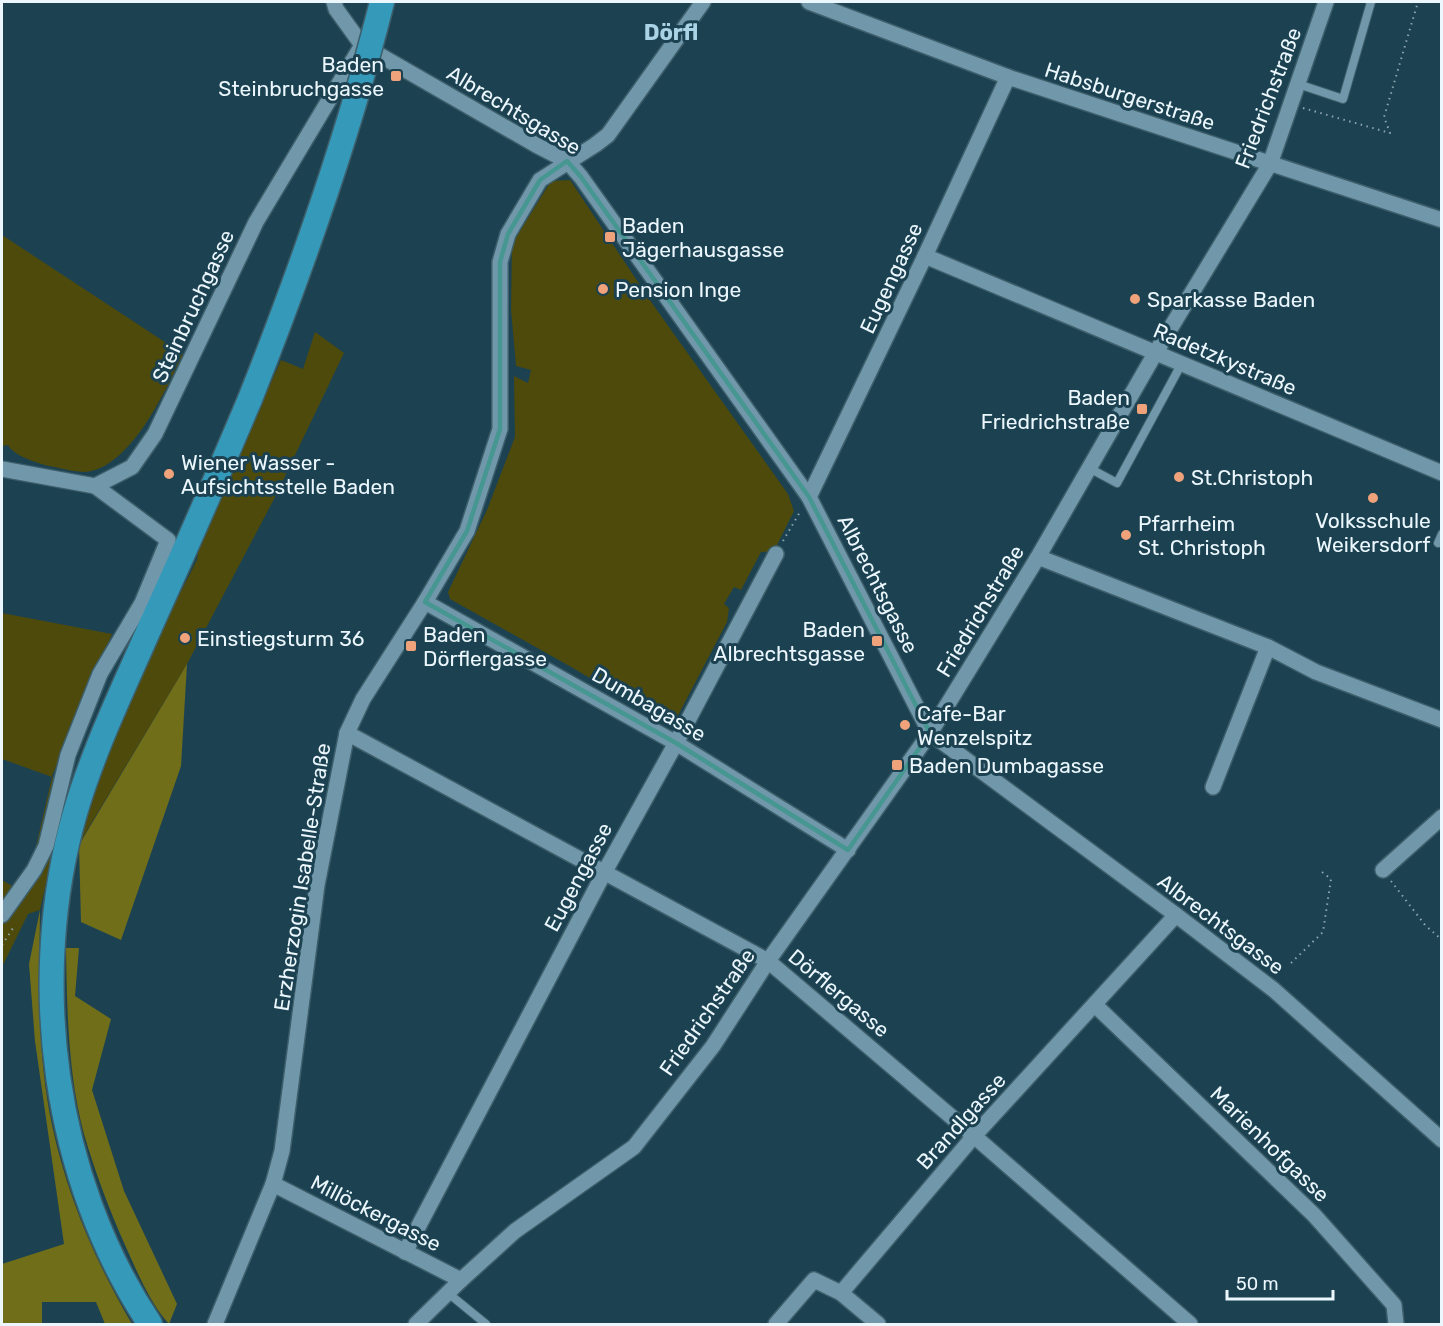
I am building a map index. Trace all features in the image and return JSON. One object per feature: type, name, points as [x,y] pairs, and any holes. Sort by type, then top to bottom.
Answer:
[{"type":"main road","points":[[148,1321],[127,1285],[97,1220],[65,1114],[54,1044],[52,1004],[52,963],[58,893],[75,812],[100,741],[202,513],[250,399],[328,190],[382,2]]},
{"type":"street","name":"Albrechtsgasse","points":[[334,2],[336,9],[362,45],[567,161],[581,177],[809,497],[930,733],[1274,990],[1442,1140]]},
{"type":"street","name":"Erzherzogin Isabelle-Straße","points":[[215,1324],[273,1184],[282,1151],[317,885],[347,733],[363,699],[467,531],[500,429],[500,262],[508,234],[540,180],[608,135],[703,2]]},
{"type":"street","name":"Habsburgerstraße","points":[[809,2],[1008,77],[1442,220]]},
{"type":"street","name":"Friedrichstraße","points":[[416,1324],[515,1231],[634,1147],[713,1046],[768,961],[930,733],[1038,557],[1156,352],[1270,164],[1326,2]]},
{"type":"street","name":"Steinbruchgasse","points":[[95,486],[132,466],[155,434],[256,222],[362,45]]},
{"type":"street","name":"Eugengasse","points":[[809,497],[1008,77]]},
{"type":"street","name":"Radetzkystraße","points":[[925,256],[1442,473]]},
{"type":"street","points":[[2,469],[95,486],[168,540],[142,603],[100,674],[68,754],[46,846],[34,870],[2,915]]},
{"type":"street","name":"Eugengasse","points":[[405,1252],[604,873],[776,554]]},
{"type":"street","points":[[1038,557],[1268,647],[1316,672],[1442,720]]},
{"type":"street","name":"Dumbagasse","points":[[425,602],[676,743],[848,850]]},
{"type":"street","points":[[1213,787],[1268,647]]},
{"type":"street","name":"Dörflergasse","points":[[347,733],[768,961],[1190,1324]]},
{"type":"street","points":[[1383,870],[1442,817]]},
{"type":"street","name":"Brandlgasse","points":[[841,1293],[974,1136],[1176,915]]},
{"type":"street","name":"Marienhofgasse","points":[[1095,1005],[1314,1215],[1394,1305],[1396,1324]]},
{"type":"street","name":"Millöckergasse","points":[[273,1184],[461,1280]]},
{"type":"street","points":[[776,1324],[814,1280],[841,1293],[878,1324]]},
{"type":"lane","points":[[1298,84],[1343,99],[1371,2]]},
{"type":"lane","points":[[1089,468],[1117,483],[1182,363]]},
{"type":"lane","points":[[1438,543],[1442,534]]},
{"type":"lane","points":[[448,1293],[486,1324]]},
{"type":"path","points":[[1291,104],[1390,133],[1384,117],[1418,2]]},
{"type":"path","points":[[776,554],[792,525]]},
{"type":"path","points":[[1383,870],[1425,925],[1442,940]]},
{"type":"path","points":[[1291,963],[1323,932],[1331,879],[1322,872]]},
{"type":"highlighted area","points":[[567,161],[581,177],[809,497],[930,733],[848,850],[676,743],[425,602],[467,531],[500,429],[500,262],[508,234],[540,180]]},
{"type":"shaded area","points":[[570,180],[654,306],[788,494],[794,511],[774,551],[761,552],[741,590],[734,587],[724,604],[729,608],[727,622],[673,725],[665,723],[450,599],[448,592],[487,510],[515,437],[514,376],[528,383],[531,370],[516,366],[511,309],[512,244],[551,181]]},
{"type":"shaded area","points":[[2,235],[183,354],[167,387],[144,425],[117,457],[101,468],[85,472],[49,466],[20,456],[8,445],[2,446]]},
{"type":"shaded area","points":[[315,332],[344,353],[273,501],[187,664],[79,844],[87,805],[134,684],[197,560],[199,545],[281,360],[303,369]]},
{"type":"shaded area","points":[[2,613],[112,634],[52,776],[64,804],[40,910],[28,914],[2,967],[2,880],[12,886],[34,855],[52,777],[2,759]]},
{"type":"shaded area","points":[[187,664],[181,766],[121,940],[81,922],[79,845]]},
{"type":"shaded area","points":[[40,910],[41,1045],[52,1125],[74,1203],[84,1228],[106,1277],[132,1324],[105,1324],[96,1302],[42,1302],[42,1324],[2,1324],[2,1264],[64,1244],[35,1041],[29,964]]},
{"type":"shaded area","points":[[66,948],[79,948],[75,996],[111,1019],[92,1090],[124,1191],[177,1304],[169,1324],[150,1297],[113,1218],[84,1134],[72,1065]]},
{"type":"place","name":"Baden Steinbruchgasse","points":[[396,76]]},
{"type":"place","name":"Baden Jägerhausgasse","points":[[610,237]]},
{"type":"place","name":"Pension Inge","points":[[603,289]]},
{"type":"place","name":"Sparkasse Baden","points":[[1135,299]]},
{"type":"place","name":"Baden Friedrichstraße","points":[[1142,409]]},
{"type":"place","name":"Wiener Wasser - Aufsichtsstelle Baden","points":[[169,474]]},
{"type":"place","name":"St.Christoph","points":[[1179,477]]},
{"type":"place","name":"Volksschule Weikersdorf","points":[[1373,498]]},
{"type":"place","name":"Pfarrheim St. Christoph","points":[[1126,535]]},
{"type":"place","name":"Einstiegsturm 36","points":[[185,638]]},
{"type":"place","name":"Baden Albrechtsgasse","points":[[877,641]]},
{"type":"place","name":"Baden Dörflergasse","points":[[411,646]]},
{"type":"place","name":"Cafe-Bar Wenzelspitz","points":[[905,725]]},
{"type":"place","name":"Baden Dumbagasse","points":[[897,765]]},
{"type":"district","name":"Dörfl","points":[[671,32]]}]
